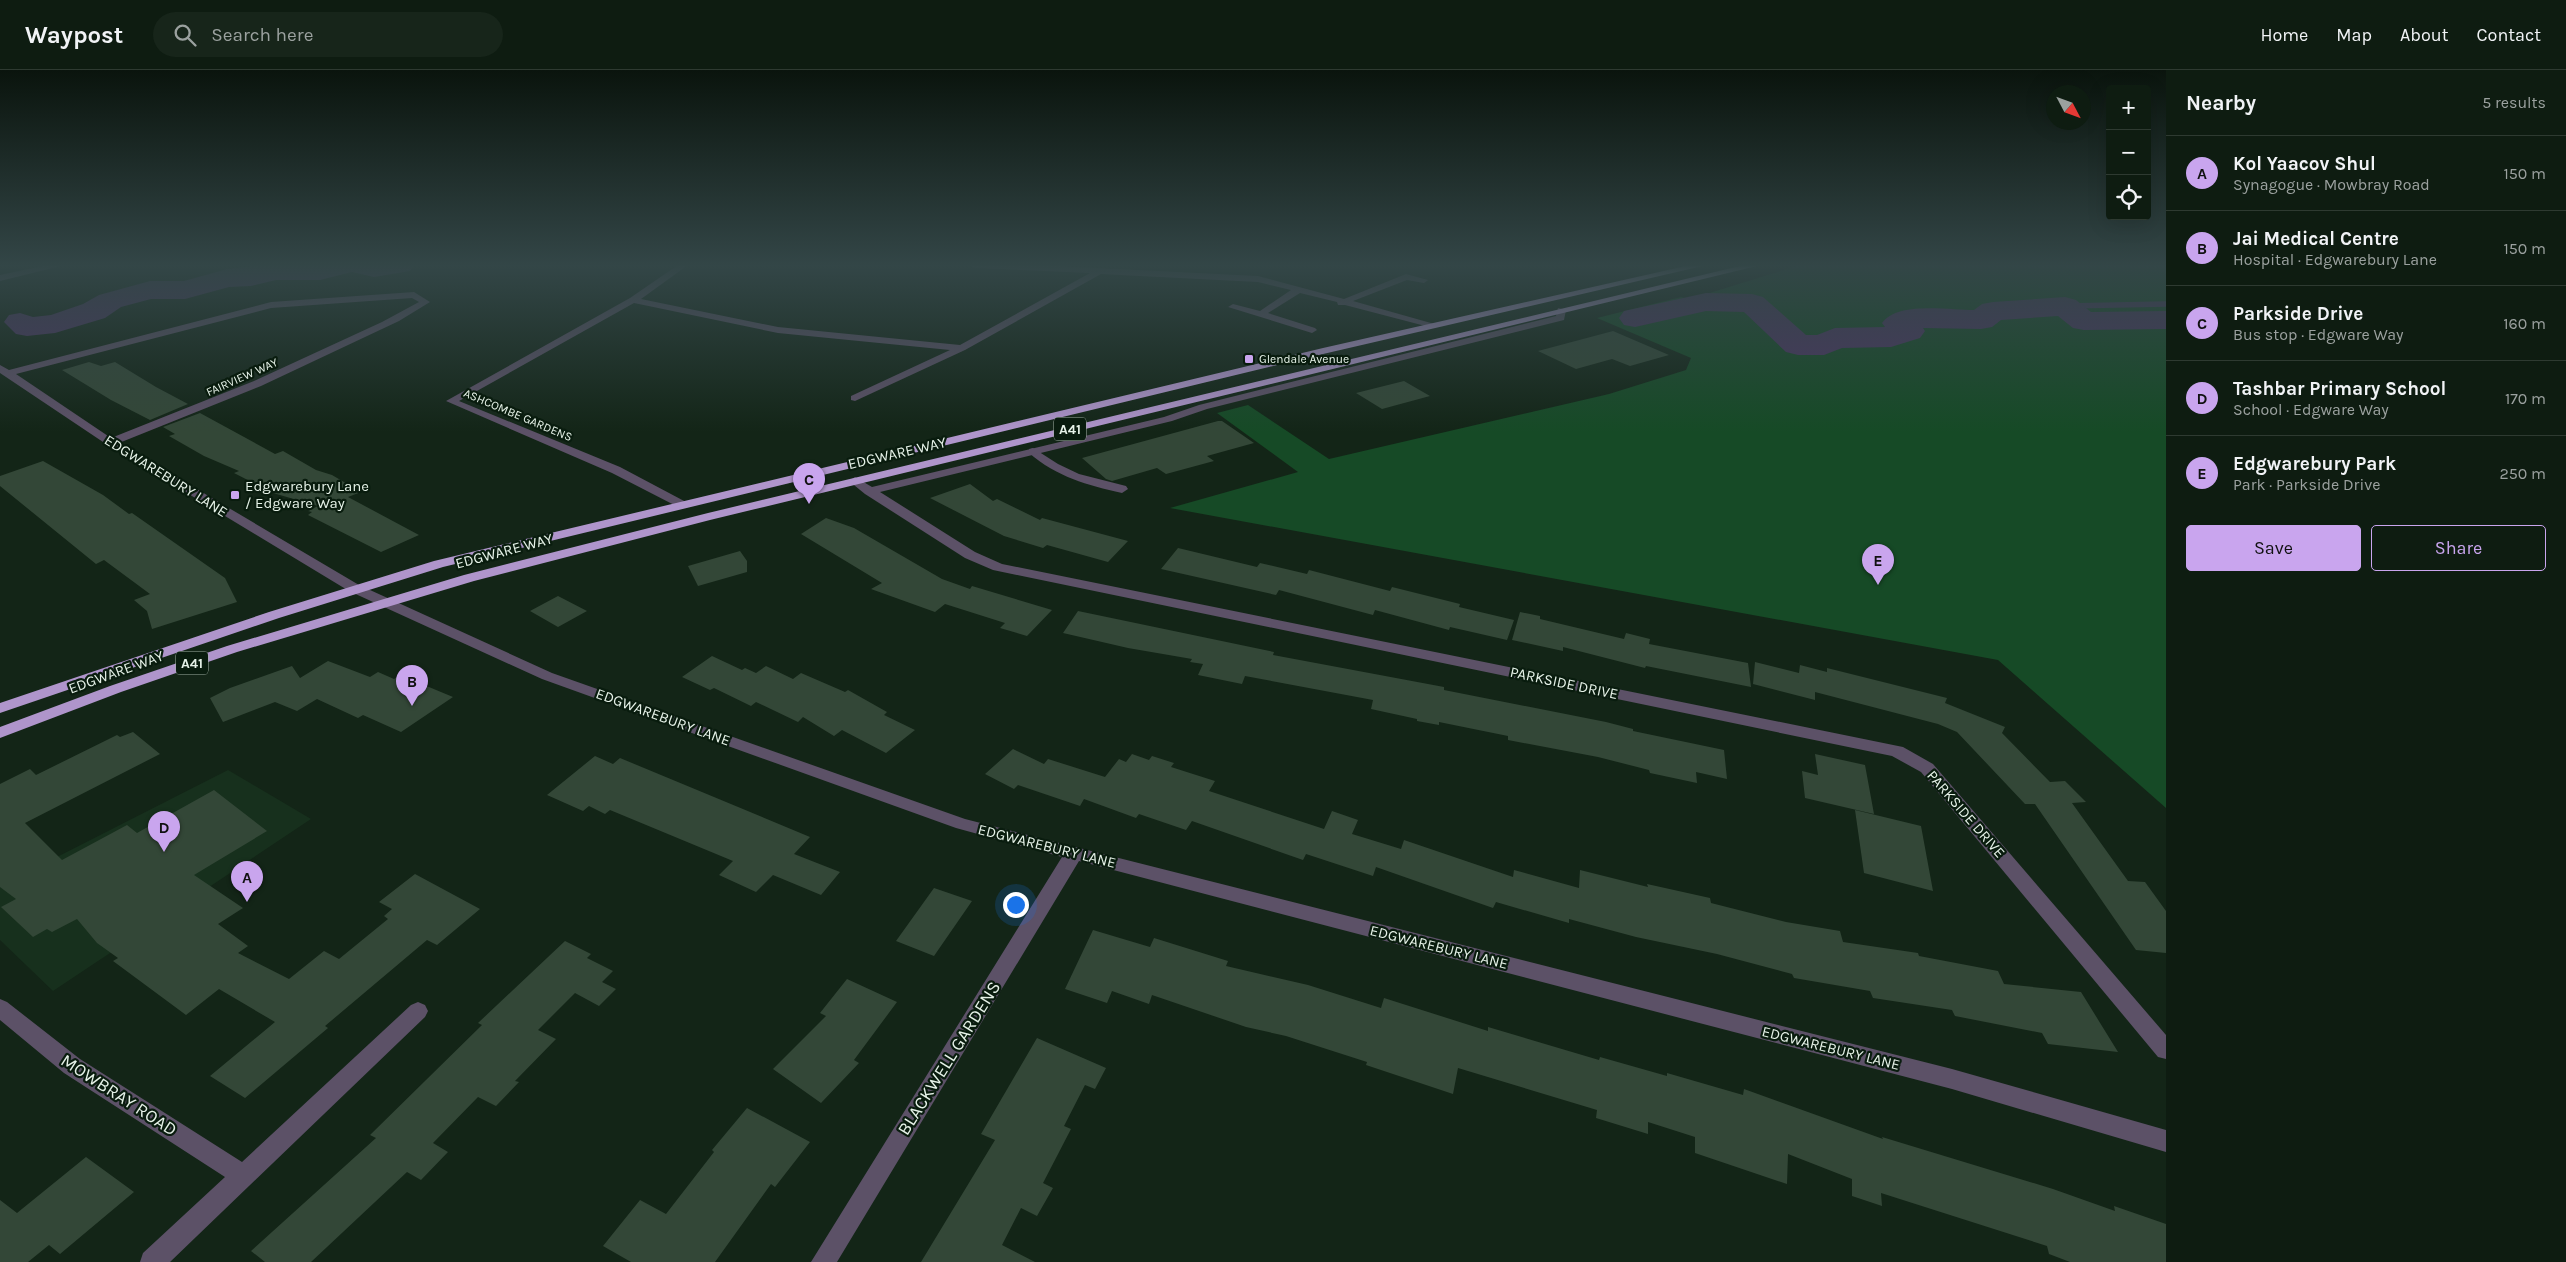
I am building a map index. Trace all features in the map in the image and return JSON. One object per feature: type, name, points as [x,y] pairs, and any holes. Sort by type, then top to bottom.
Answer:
[{"type":"highway","name":"EDGWARE WAY","points":[[0,708],[164,650],[354,588],[440,564],[1453,321]]},
{"type":"highway","name":"EDGWARE WAY","points":[[0,733],[182,666],[386,602],[546,557],[855,481],[1533,321]]},
{"type":"street","name":"FAIRVIEW WAY","points":[[4,371],[208,321]]},
{"type":"street","name":"FAIRVIEW WAY","points":[[110,442],[182,417],[248,389],[389,321]]},
{"type":"street","name":"ASHCOMBE GARDENS","points":[[596,321],[451,401],[616,470],[682,505]]},
{"type":"street","points":[[733,321],[778,330],[962,348]]},
{"type":"street","points":[[855,398],[962,348],[1011,321]]},
{"type":"street","points":[[1283,321],[1312,330]]},
{"type":"street","points":[[1415,321],[1433,325]]},
{"type":"street","name":"EDGWARE WAY","points":[[869,491],[1116,430],[1139,436],[1167,430],[1168,418],[1214,404],[1535,321]]},
{"type":"street","name":"EDGWAREBURY LANE","points":[[4,371],[110,442],[354,588],[546,676],[962,824],[1952,1079],[2166,1142]]},
{"type":"street","points":[[1034,451],[1044,460],[1079,480],[1122,489]]},
{"type":"street","name":"PARKSIDE DRIVE","points":[[855,481],[970,555],[998,567],[1897,751],[1927,768],[2166,1050]]},
{"type":"street","name":"BLACKWELL GARDENS","points":[[823,1262],[1074,853]]},
{"type":"street","name":"MOWBRAY ROAD","points":[[0,1008],[72,1066],[243,1176]]},
{"type":"street","points":[[152,1262],[418,1011]]},
{"type":"shaded area","points":[[228,770],[311,819],[53,991],[0,940],[0,886]]},
{"type":"green space","points":[[1603,321],[2166,321],[2166,808],[1998,660],[1170,508],[1298,472],[1217,413],[1248,405],[1329,459],[1609,394],[1686,370],[1691,358]]},
{"type":"building","points":[[1613,331],[1669,355],[1630,366],[1612,359],[1576,369],[1538,351]]},
{"type":"building","points":[[89,362],[101,366],[115,362],[188,404],[150,420],[111,400],[62,370]]},
{"type":"building","points":[[1404,381],[1430,396],[1382,409],[1356,393]]},
{"type":"building","points":[[200,413],[275,454],[283,451],[316,470],[332,475],[361,492],[348,497],[419,535],[381,552],[308,515],[312,512],[308,511],[318,506],[273,493],[234,473],[239,471],[204,456],[169,436],[175,434],[163,427]]},
{"type":"building","points":[[1222,421],[1254,443],[1207,456],[1214,461],[1166,474],[1157,468],[1112,481],[1106,479],[1082,458]]},
{"type":"building","points":[[43,461],[103,495],[129,514],[132,513],[225,578],[237,602],[152,629],[147,611],[134,600],[150,594],[104,560],[96,564],[0,486],[0,476]]},
{"type":"building","points":[[970,484],[993,501],[997,499],[1040,520],[1042,518],[1128,541],[1108,562],[1047,545],[1043,548],[1004,536],[930,498]]},
{"type":"building","points":[[826,518],[854,528],[942,579],[970,589],[972,586],[1052,610],[1027,636],[1000,628],[1005,623],[945,604],[935,612],[871,589],[882,583],[801,534]]},
{"type":"building","points":[[1178,548],[1257,567],[1260,563],[1307,574],[1309,570],[1390,591],[1392,587],[1460,604],[1459,607],[1514,620],[1507,640],[1450,627],[1449,630],[1375,610],[1373,615],[1279,590],[1276,595],[1161,569]]},
{"type":"building","points":[[740,551],[747,561],[747,572],[698,586],[688,566]]},
{"type":"building","points":[[558,596],[587,611],[558,627],[530,611]]},
{"type":"building","points":[[1078,611],[1274,652],[1273,655],[1444,687],[1444,690],[1606,722],[1633,729],[1633,731],[1724,750],[1727,779],[1696,772],[1697,783],[1650,773],[1649,770],[1598,757],[1508,740],[1508,736],[1439,722],[1439,725],[1417,721],[1417,719],[1371,709],[1373,700],[1245,676],[1242,684],[1198,675],[1203,664],[1190,662],[1192,659],[1128,648],[1063,633]]},
{"type":"building","points":[[1520,612],[1540,616],[1540,619],[1624,639],[1626,633],[1650,639],[1649,644],[1748,663],[1751,687],[1646,666],[1645,668],[1563,647],[1563,651],[1512,640]]},
{"type":"building","points":[[712,656],[742,670],[745,668],[756,673],[766,666],[793,679],[801,673],[845,692],[848,690],[887,712],[884,715],[915,730],[886,753],[842,730],[834,736],[803,717],[798,722],[756,702],[751,706],[714,688],[710,690],[682,677]]},
{"type":"building","points":[[328,661],[370,677],[378,672],[394,679],[400,675],[453,697],[401,732],[363,715],[358,718],[317,699],[297,711],[275,702],[223,722],[210,698],[230,688],[292,666],[300,678]]},
{"type":"building","points":[[1755,662],[1799,673],[1800,665],[1827,672],[1827,668],[1947,698],[1945,703],[2005,727],[2002,733],[2050,782],[2065,781],[2086,802],[2072,803],[2128,881],[2145,882],[2166,911],[2166,953],[2136,950],[2035,804],[2025,804],[1957,732],[1938,724],[1815,692],[1815,700],[1753,684]]},
{"type":"building","points":[[133,732],[160,754],[25,823],[62,860],[127,825],[137,833],[214,790],[267,831],[194,875],[243,908],[218,924],[248,946],[238,953],[289,979],[324,951],[339,959],[388,919],[384,916],[392,909],[379,902],[415,874],[480,909],[437,945],[427,940],[325,1026],[328,1028],[245,1098],[210,1076],[275,1022],[219,989],[186,1015],[113,961],[118,958],[97,943],[77,919],[52,932],[47,929],[33,937],[1,907],[16,899],[0,887],[0,784],[30,769],[36,775],[117,735],[120,737]]},
{"type":"building","points":[[1013,749],[1044,764],[1048,759],[1105,777],[1119,759],[1126,762],[1132,754],[1149,760],[1152,756],[1174,763],[1171,767],[1215,781],[1209,791],[1324,829],[1332,811],[1358,820],[1352,834],[1401,849],[1404,840],[1513,877],[1514,870],[1579,888],[1580,870],[1648,887],[1647,884],[1710,898],[1711,903],[1786,922],[1840,931],[1843,942],[1918,953],[1919,956],[1998,971],[2004,984],[2081,992],[2118,1052],[2048,1044],[2042,1033],[1955,1016],[1952,1010],[1873,998],[1870,991],[1794,978],[1792,974],[1717,954],[1636,937],[1569,919],[1569,923],[1496,902],[1493,908],[1376,867],[1373,876],[1306,854],[1303,860],[1192,821],[1186,830],[1139,814],[1136,818],[1084,799],[1080,806],[1018,785],[1014,789],[985,774]]},
{"type":"building","points":[[1815,754],[1865,765],[1874,814],[1805,798],[1802,771],[1818,775]]},
{"type":"building","points":[[595,756],[613,764],[620,758],[810,837],[794,854],[840,872],[821,895],[773,875],[756,892],[719,875],[733,861],[610,810],[605,814],[589,806],[583,811],[547,795]]},
{"type":"building","points":[[1855,810],[1921,826],[1933,891],[1864,873]]},
{"type":"building","points":[[934,888],[972,901],[934,956],[896,941]]},
{"type":"building","points":[[1093,930],[1150,947],[1154,938],[1228,961],[1226,966],[1308,985],[1381,1008],[1384,998],[1488,1031],[1488,1027],[1599,1060],[1600,1057],[1667,1076],[1667,1073],[1743,1095],[1744,1089],[1883,1139],[1882,1137],[2053,1189],[2115,1211],[2114,1206],[2166,1224],[2166,1262],[2070,1262],[2049,1254],[2047,1246],[1881,1193],[1882,1206],[1852,1196],[1852,1179],[1788,1154],[1787,1184],[1695,1153],[1695,1137],[1648,1122],[1648,1134],[1596,1118],[1597,1110],[1458,1068],[1453,1094],[1366,1065],[1367,1062],[1286,1036],[1246,1027],[1152,995],[1149,1004],[1112,991],[1107,1003],[1065,989]]},
{"type":"building","points":[[565,941],[591,954],[587,958],[613,971],[602,982],[616,989],[599,1006],[575,993],[538,1030],[556,1039],[515,1081],[519,1082],[496,1106],[478,1097],[433,1143],[448,1152],[421,1180],[407,1172],[311,1262],[265,1262],[251,1251],[376,1138],[370,1135],[482,1025],[478,1023]]},
{"type":"building","points":[[847,979],[897,1002],[854,1060],[859,1063],[821,1103],[773,1069],[826,1016],[820,1013]]},
{"type":"building","points":[[1037,1038],[1106,1068],[1095,1089],[1085,1085],[1064,1126],[1071,1129],[1043,1183],[1053,1188],[1037,1216],[1021,1208],[1002,1245],[1035,1262],[921,1262],[995,1140],[981,1134]]},
{"type":"building","points":[[747,1108],[810,1142],[775,1187],[771,1184],[715,1262],[631,1262],[603,1246],[640,1200],[666,1214],[714,1152],[712,1150]]},
{"type":"building","points":[[86,1157],[134,1192],[60,1254],[49,1245],[28,1262],[0,1262],[0,1200],[17,1213]]},
{"type":"waterway","points":[[20,322],[27,327],[55,324],[65,321]]},
{"type":"waterway","points":[[1771,321],[1798,345],[1824,345],[1835,338],[1891,337],[1909,331],[1898,323],[1905,321]]},
{"type":"waterway","points":[[2084,321],[2115,321]]},
{"type":"place","name":"Glendale Avenue","points":[[1249,359]]},
{"type":"place","name":"Edgwarebury Lane / Edgware Way","points":[[235,495]]},
{"type":"place","name":"Parkside Drive","points":[[809,504]]},
{"type":"place","name":"Edgwarebury Park","points":[[1878,585]]},
{"type":"place","name":"Jai Medical Centre","points":[[412,706]]},
{"type":"place","name":"Tashbar Primary School","points":[[164,852]]},
{"type":"place","name":"Kol Yaacov Shul","points":[[247,902]]}]
